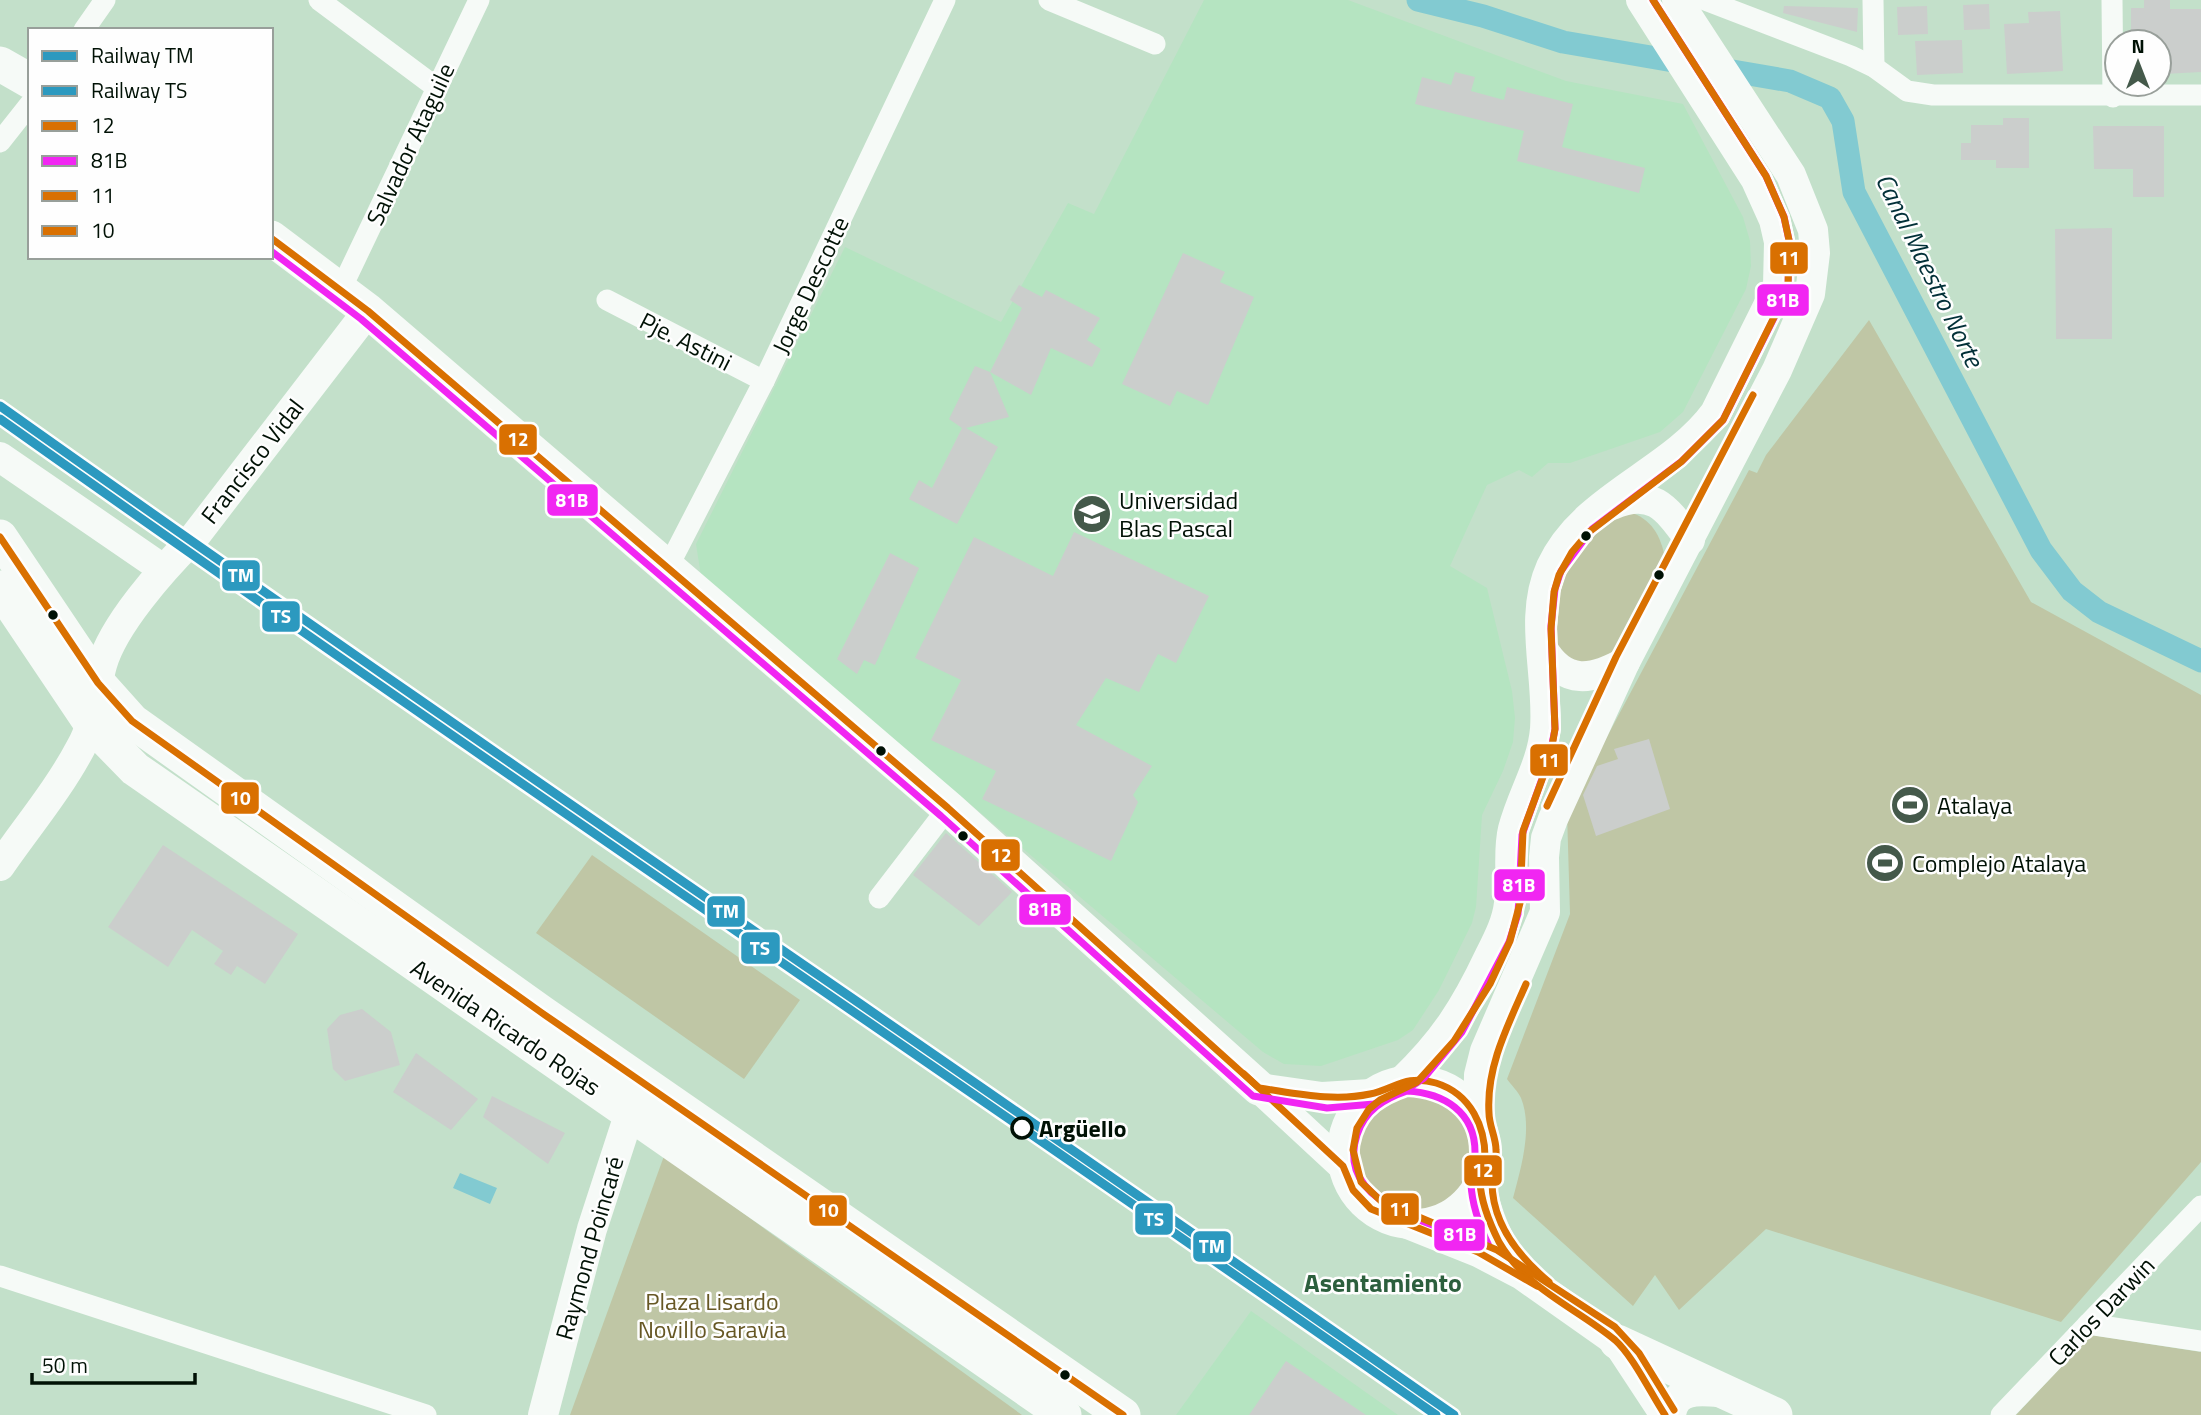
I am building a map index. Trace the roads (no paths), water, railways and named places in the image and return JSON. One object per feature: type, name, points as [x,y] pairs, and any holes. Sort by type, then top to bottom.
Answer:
[{"type":"main road","points":[[1402,1081],[1432,1052],[1454,1025],[1505,924],[1510,901],[1512,833],[1541,760],[1545,729],[1543,649],[1538,623],[1541,594],[1551,568],[1562,547],[1583,522],[1664,464],[1703,430],[1721,401],[1778,286],[1779,242],[1774,220],[1756,180],[1640,0]]},
{"type":"main road","points":[[1408,1223],[1434,1221],[1449,1215],[1473,1194],[1480,1180],[1486,1149],[1478,1118],[1479,1075],[1485,1051],[1545,912],[1546,838],[1625,662],[1777,370],[1803,312],[1814,274],[1813,230],[1806,206],[1791,175],[1677,0]]},
{"type":"main road","points":[[0,64],[28,80]]},
{"type":"main road","points":[[273,239],[354,300],[948,808],[1343,1166]]},
{"type":"main road","name":"Francisco Vidal","points":[[0,866],[81,748],[92,725],[98,683],[112,641],[163,569],[192,540],[354,300]]},
{"type":"main road","points":[[0,457],[163,569]]},
{"type":"main road","points":[[1602,509],[1624,499],[1653,499],[1669,513],[1690,540]]},
{"type":"main road","name":"Avenida Ricardo Rojas","points":[[0,537],[113,703],[155,738],[1064,1415]]},
{"type":"main road","name":"Avenida Ricardo Rojas","points":[[0,588],[92,725],[135,769],[162,789],[1124,1415]]},
{"type":"main road","points":[[1543,649],[1556,666],[1574,676],[1595,676],[1625,662]]},
{"type":"main road","points":[[1259,1088],[1322,1097],[1371,1094],[1402,1081],[1424,1080],[1445,1087],[1469,1105],[1478,1118]]},
{"type":"main road","points":[[1371,1094],[1355,1110],[1345,1131],[1343,1166],[1361,1201],[1382,1216],[1408,1223],[1478,1252],[1521,1275],[1617,1342],[1775,1415]]},
{"type":"main road","name":"Raymond Poincaré","points":[[542,1415],[592,1228],[641,1101]]},
{"type":"main road","points":[[1480,1180],[1487,1216],[1500,1243],[1521,1275]]},
{"type":"main road","points":[[1617,1342],[1665,1415]]},
{"type":"main road","points":[[1671,1415],[1675,1400],[1684,1393],[1728,1394]]},
{"type":"street","points":[[85,28],[105,0]]},
{"type":"street","points":[[319,0],[436,88]]},
{"type":"street","name":"Salvador Ataguile","points":[[354,300],[436,88],[478,0]]},
{"type":"street","name":"Jorge Descotte","points":[[668,567],[764,381],[945,0]]},
{"type":"street","points":[[1049,0],[1155,44]]},
{"type":"street","points":[[1705,0],[1874,67],[1907,91],[1933,95],[2103,97]]},
{"type":"street","points":[[1873,0],[1874,67]]},
{"type":"street","points":[[2112,0],[2112,28]]},
{"type":"street","points":[[2173,96],[2201,96]]},
{"type":"street","points":[[0,142],[28,107]]},
{"type":"street","name":"Pje. Astini","points":[[607,300],[764,381]]},
{"type":"street","points":[[879,898],[948,808]]},
{"type":"street","name":"Carlos Darwin","points":[[2001,1415],[2201,1206]]},
{"type":"street","points":[[0,1276],[426,1415]]},
{"type":"street","points":[[2088,1324],[2201,1341]]},
{"type":"water","points":[[460,1173],[497,1188],[490,1204],[453,1188]]},
{"type":"waterway","name":"Canal Maestro Norte","points":[[1418,0],[1483,16],[1563,42],[1790,81],[1830,98],[1843,121],[1854,192],[2041,550],[2072,591],[2099,612],[2201,661]]},
{"type":"rail line","name":"TM","points":[[0,406],[362,660],[1454,1415]]},
{"type":"rail line","name":"TS","points":[[0,419],[358,670],[1436,1415]]},
{"type":"place","name":"Universidad Blas Pascal","points":[[1092,514]]},
{"type":"place","name":"Atalaya","points":[[1910,805]]},
{"type":"place","name":"Complejo Atalaya","points":[[1885,863]]},
{"type":"place","name":"Argüello","points":[[1022,1128]]},
{"type":"district","name":"Asentamiento","points":[[1383,1282]]},
{"type":"park label","name":"Plaza Lisardo Novillo Saravia","points":[[712,1315]]}]
